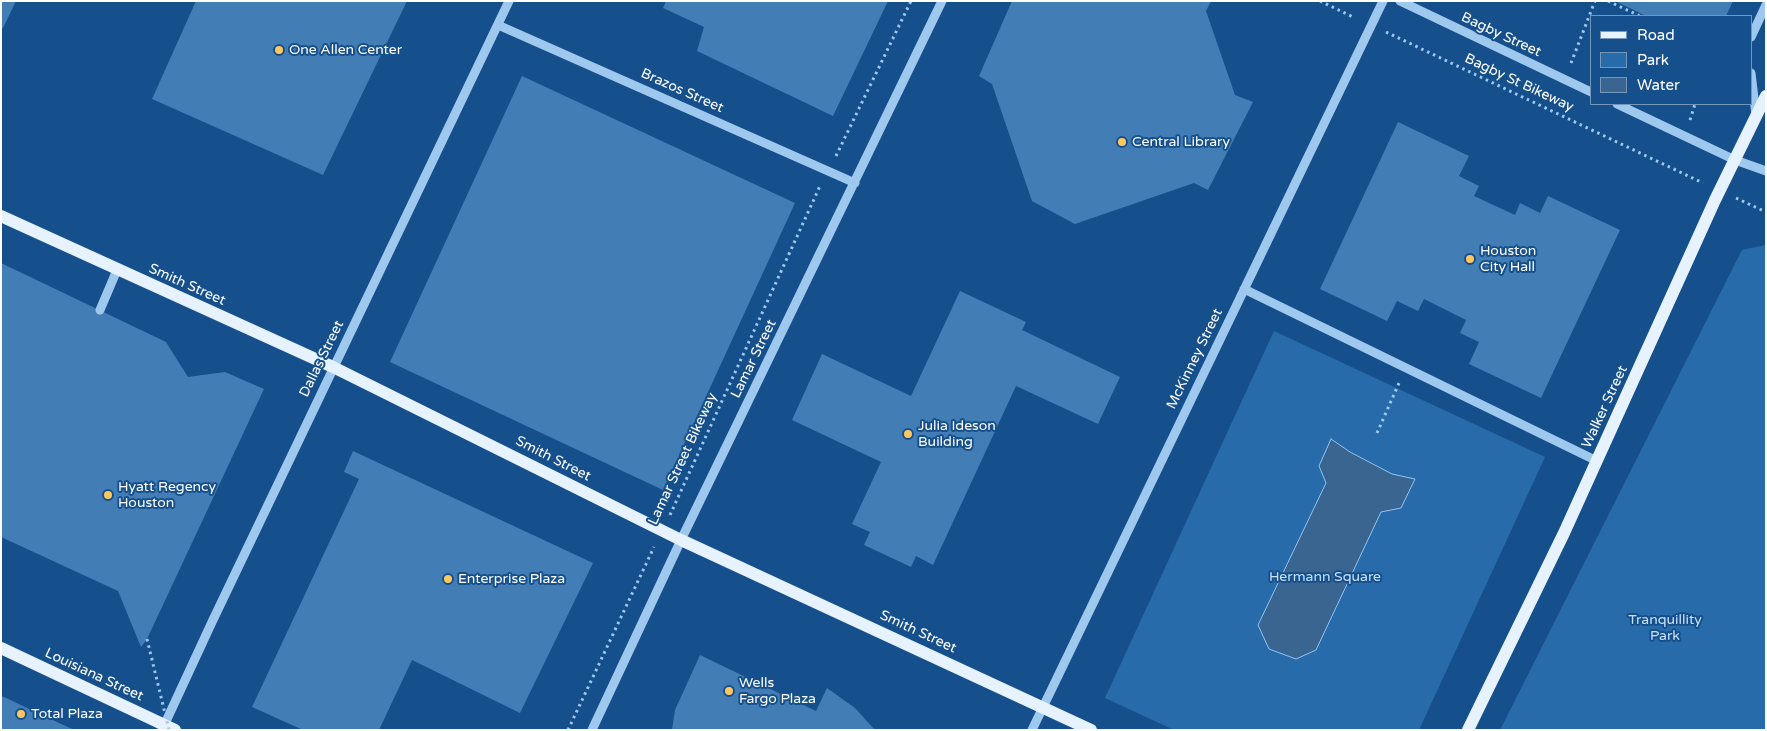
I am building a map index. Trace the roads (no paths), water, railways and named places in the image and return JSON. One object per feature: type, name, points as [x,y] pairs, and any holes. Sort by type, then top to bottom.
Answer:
[{"type":"main road","name":"Walker Street","points":[[1468,730],[1597,461],[1715,200],[1766,96]]},
{"type":"main road","name":"Smith Street","points":[[1,216],[334,367],[662,531],[1091,730]]},
{"type":"main road","name":"Louisiana Street","points":[[1,648],[168,729]]},
{"type":"street","name":"Dallas Street","points":[[168,729],[334,367],[510,1]]},
{"type":"street","name":"Lamar Street","points":[[592,730],[942,1]]},
{"type":"street","name":"McKinney Street","points":[[1032,730],[1383,1]]},
{"type":"street","name":"Bagby Street","points":[[1400,1],[1590,92]]},
{"type":"street","points":[[1752,35],[1766,5]]},
{"type":"street","name":"Brazos Street","points":[[498,25],[855,183]]},
{"type":"street","points":[[1752,82],[1756,116]]},
{"type":"street","points":[[1619,105],[1735,160],[1766,171]]},
{"type":"street","points":[[100,310],[117,270]]},
{"type":"street","points":[[1244,289],[1597,461]]},
{"type":"water","points":[[1331,439],[1350,452],[1392,474],[1415,479],[1401,508],[1381,512],[1316,650],[1296,659],[1269,649],[1258,625],[1326,483],[1319,466]]},
{"type":"place","name":"One Allen Center","points":[[279,50]]},
{"type":"place","name":"Central Library","points":[[1122,142]]},
{"type":"place","name":"Houston City Hall","points":[[1470,259]]},
{"type":"place","name":"Julia Ideson Building","points":[[908,434]]},
{"type":"place","name":"Hyatt Regency Houston","points":[[108,495]]},
{"type":"place","name":"Enterprise Plaza","points":[[448,579]]},
{"type":"place","name":"Wells Fargo Plaza","points":[[729,691]]},
{"type":"place","name":"Total Plaza","points":[[21,714]]},
{"type":"park label","name":"Hermann Square","points":[[1325,577]]},
{"type":"park label","name":"Tranquillity Park","points":[[1665,628]]}]
